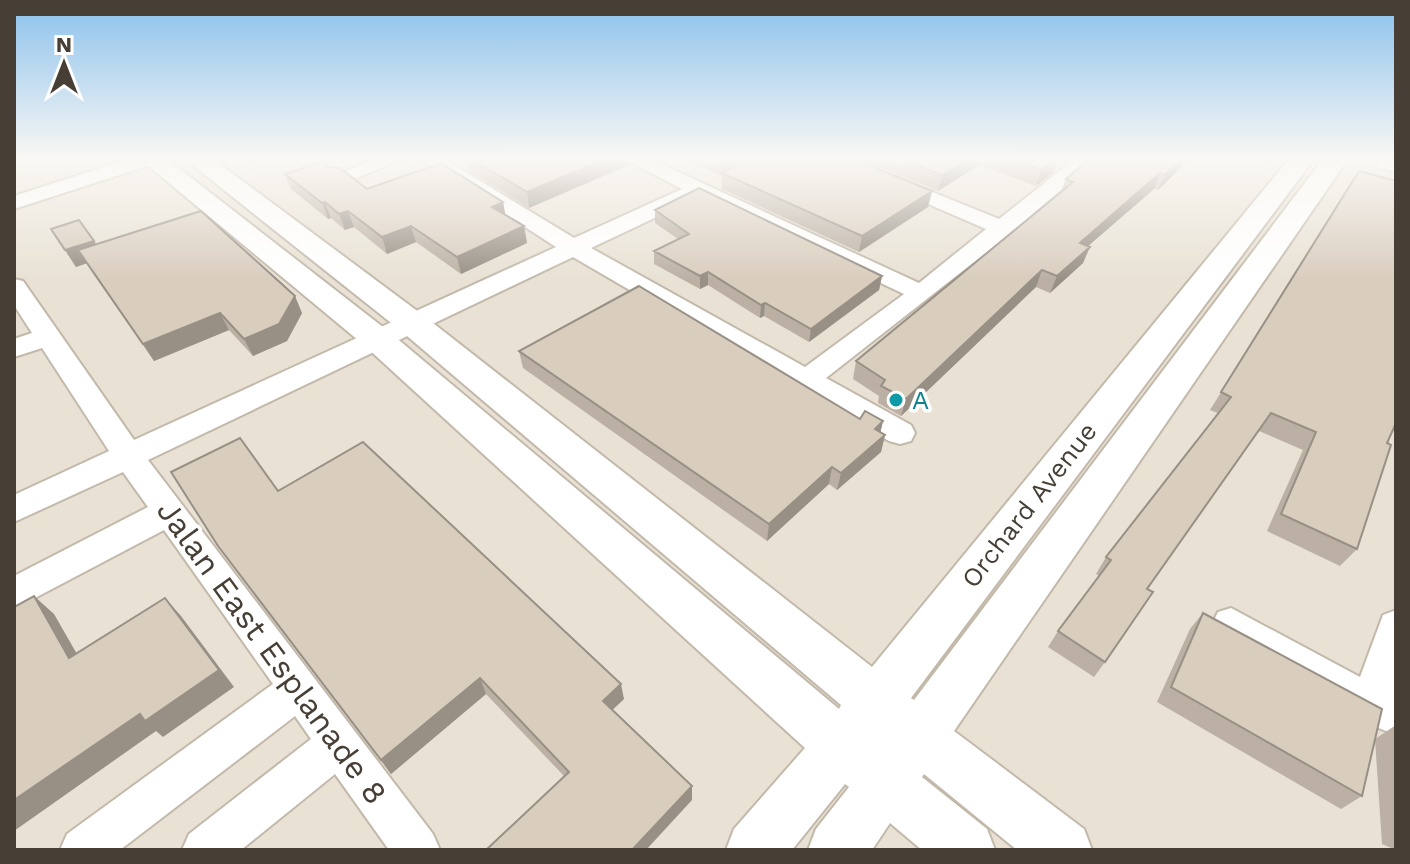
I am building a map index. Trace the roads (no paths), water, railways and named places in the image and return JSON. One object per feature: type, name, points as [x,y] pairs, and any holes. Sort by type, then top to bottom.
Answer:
[{"type":"street","points":[[207,199],[394,331],[875,701],[1063,850]]},
{"type":"street","points":[[243,199],[394,331],[842,746],[966,850]]},
{"type":"street","points":[[495,199],[574,248],[900,433]]},
{"type":"street","points":[[14,509],[678,199]]},
{"type":"street","points":[[722,199],[921,293]]},
{"type":"street","points":[[933,199],[1003,228]]},
{"type":"street","points":[[805,380],[921,293],[1003,228],[1033,199]]},
{"type":"street","name":"Orchard Avenue","points":[[837,850],[918,736],[1276,199]]},
{"type":"street","name":"Orchard Avenue","points":[[755,850],[842,746],[875,701],[1301,199]]},
{"type":"street","name":"Jalan East Esplanade 8","points":[[14,286],[23,316],[48,336],[168,512],[417,850]]},
{"type":"street","points":[[14,349],[48,336]]},
{"type":"street","points":[[14,594],[168,512]]},
{"type":"street","points":[[1231,624],[1383,710],[1396,627]]},
{"type":"street","points":[[83,850],[300,688]]},
{"type":"street","points":[[205,850],[339,744]]},
{"type":"place","name":"A","points":[[896,400]]}]
